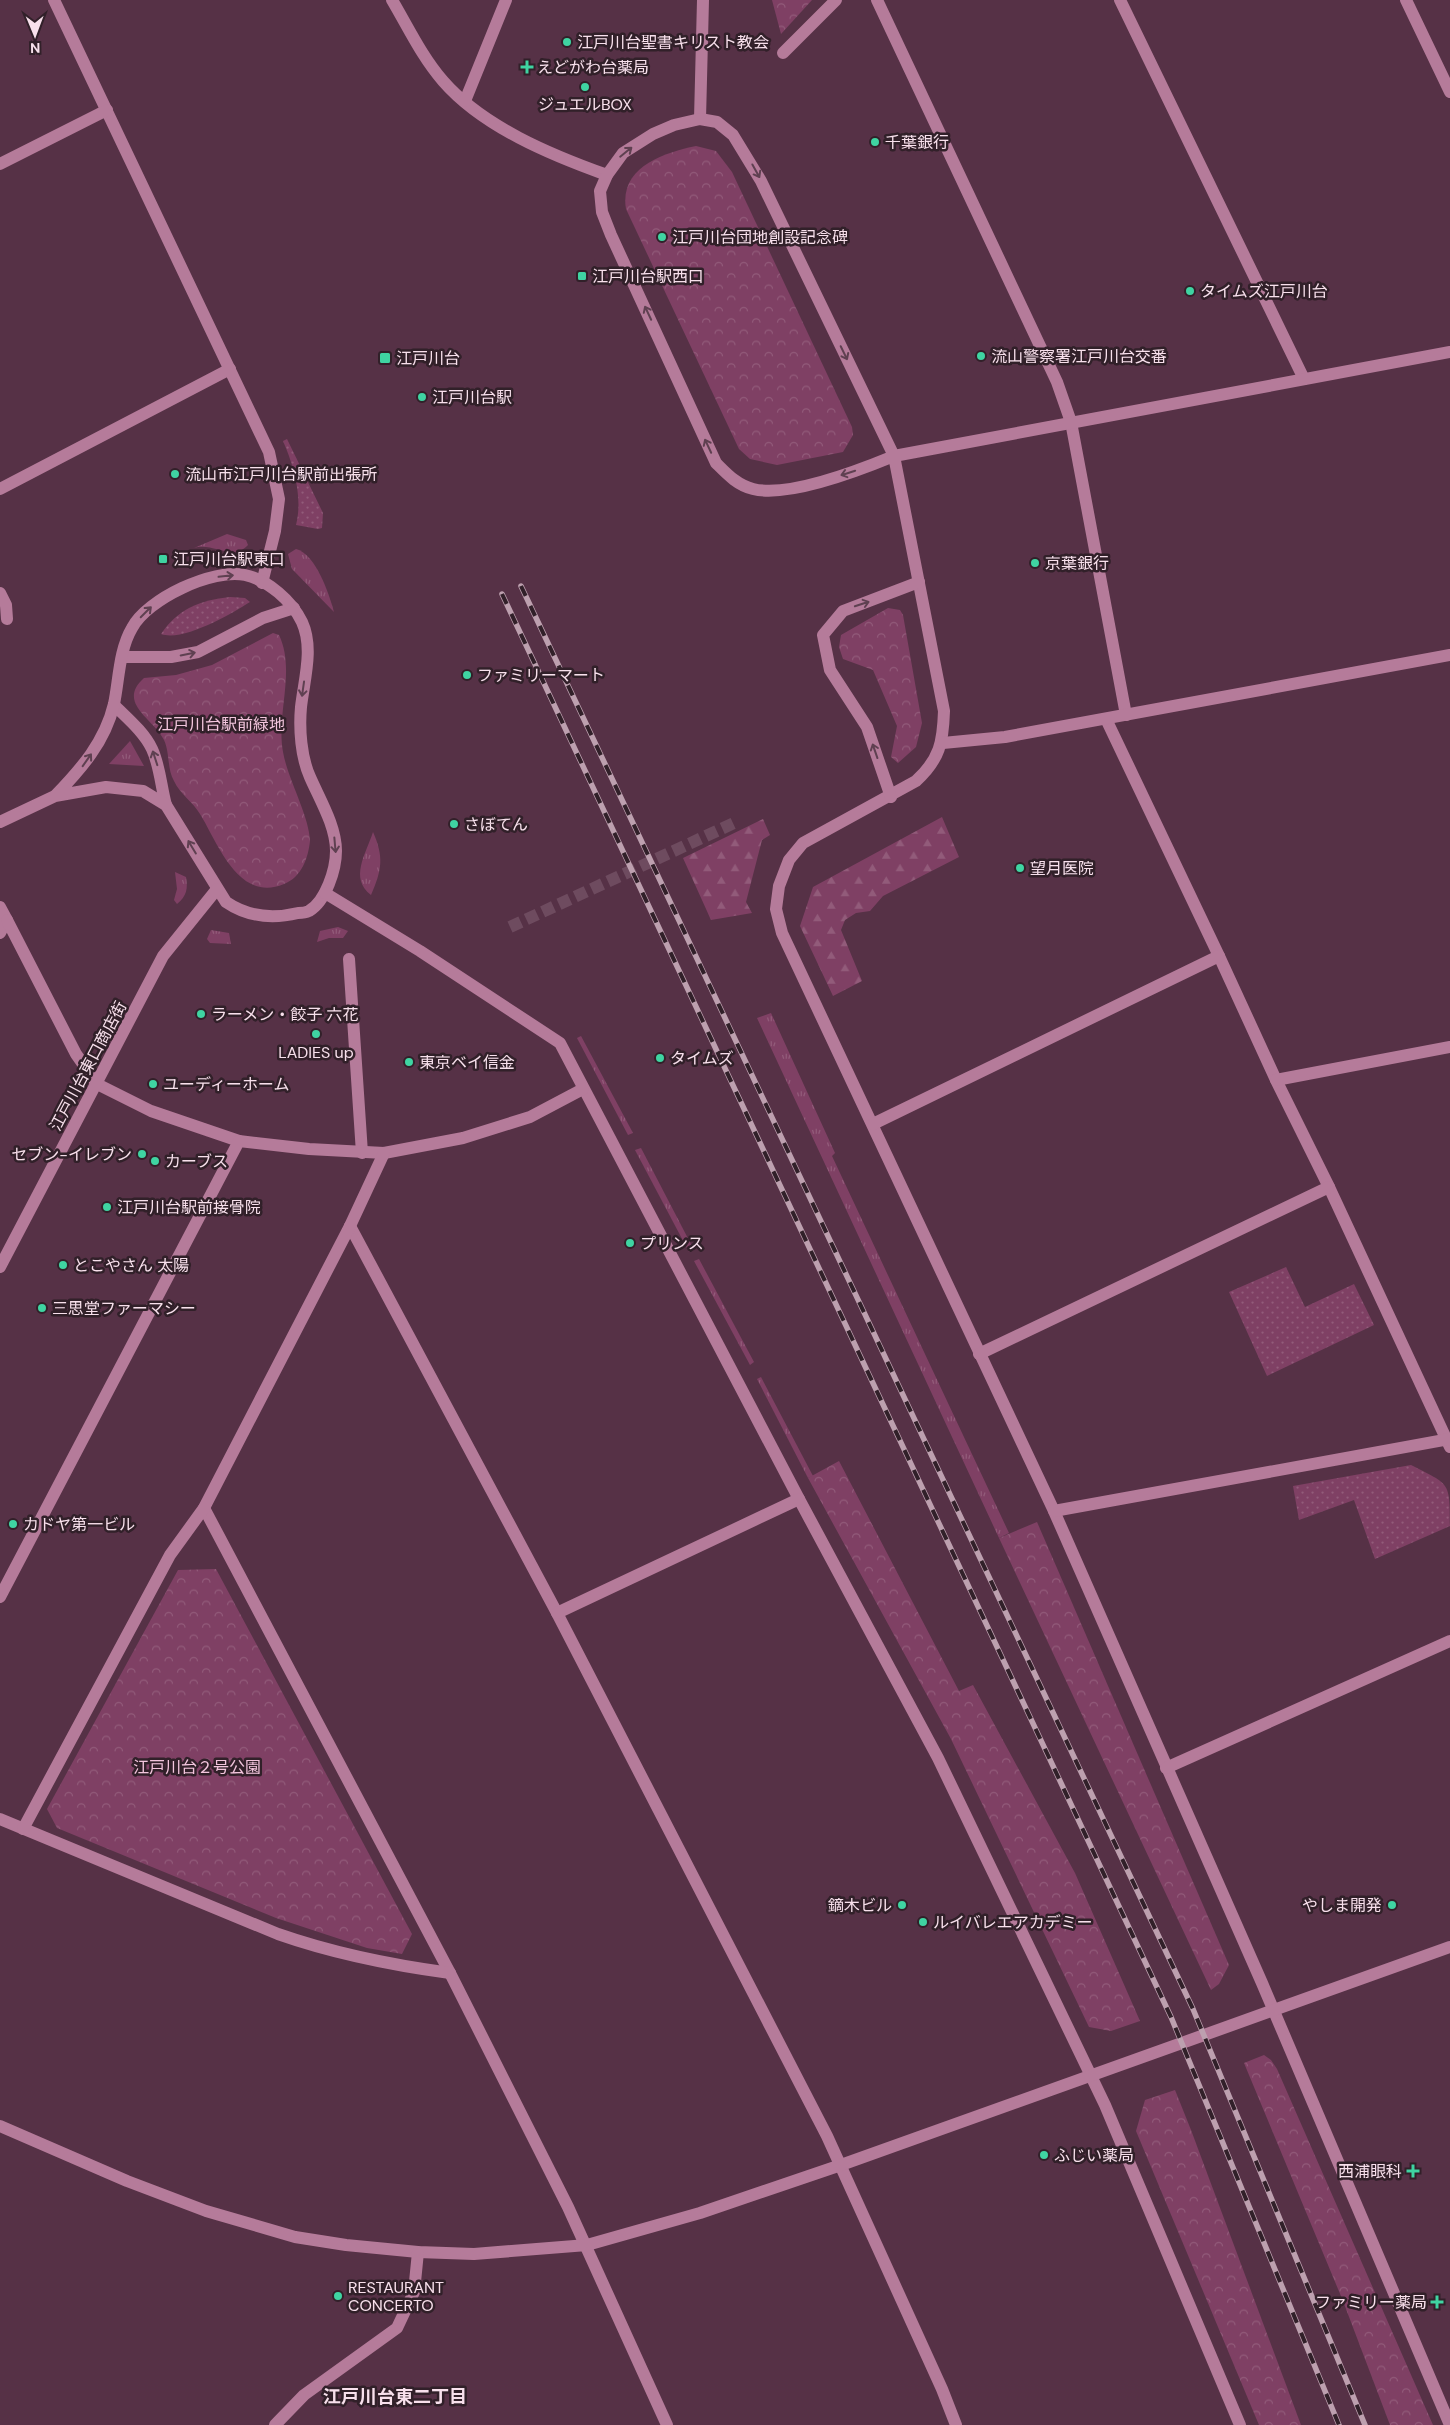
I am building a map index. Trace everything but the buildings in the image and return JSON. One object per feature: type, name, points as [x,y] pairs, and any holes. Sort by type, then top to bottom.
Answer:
[{"type":"street","points":[[54,0],[269,452],[279,500],[275,531],[262,583]]},
{"type":"street","points":[[392,0],[428,60],[443,81],[465,101],[514,136],[607,175]]},
{"type":"street","points":[[465,101],[506,0]]},
{"type":"street","points":[[700,118],[703,0]]},
{"type":"street","points":[[783,53],[836,0]]},
{"type":"street","points":[[877,0],[1057,382],[1071,422],[1126,715]]},
{"type":"street","points":[[1120,0],[1304,379]]},
{"type":"street","points":[[1406,0],[1450,92]]},
{"type":"street","points":[[0,164],[107,110]]},
{"type":"street","points":[[1450,352],[894,456],[813,484],[774,490],[753,489],[731,479],[716,463],[602,212],[600,191],[607,175],[623,153],[653,134],[674,125],[700,118],[717,122],[733,135],[746,153],[894,456],[944,712],[943,743],[927,771],[916,781],[891,797],[803,843],[789,860],[779,886],[776,909],[782,933],[1054,1511],[1273,2011],[1450,2425]]},
{"type":"street","points":[[0,489],[230,370]]},
{"type":"street","points":[[55,796],[82,768],[99,742],[114,706],[122,657],[132,627],[149,608],[179,589],[224,576],[245,575],[262,583],[294,608],[302,622],[306,636],[308,656],[301,710],[304,756],[308,773],[333,832],[336,850],[334,869],[325,893],[309,911],[282,917],[256,915],[238,911],[226,902],[166,805],[157,761],[152,747],[142,734],[114,706]]},
{"type":"street","points":[[891,797],[867,727],[830,670],[823,635],[843,611],[919,582]]},
{"type":"street","points":[[0,593],[6,605],[7,619]]},
{"type":"street","points":[[122,657],[171,657],[198,652],[263,618],[294,608]]},
{"type":"street","points":[[943,743],[1005,737],[1450,654]]},
{"type":"street","points":[[1054,1511],[1449,1442],[1106,719]]},
{"type":"street","points":[[0,822],[55,796],[106,787],[143,790],[166,805]]},
{"type":"street","name":"江戸川台東口商店街","points":[[0,1267],[163,956],[217,889]]},
{"type":"street","points":[[325,893],[420,951],[560,1043],[799,1499],[938,1758],[1091,2075],[1240,2425]]},
{"type":"street","points":[[0,907],[76,1054],[97,1084],[150,1111],[239,1140],[309,1149],[384,1153],[463,1138],[530,1117],[583,1089]]},
{"type":"street","points":[[0,933],[7,920]]},
{"type":"street","points":[[873,1124],[1219,956]]},
{"type":"street","points":[[349,959],[362,1152]]},
{"type":"street","points":[[1276,1080],[1450,1047]]},
{"type":"street","points":[[0,1597],[239,1140]]},
{"type":"street","points":[[23,1828],[170,1555],[204,1508],[350,1226],[384,1153]]},
{"type":"street","points":[[979,1354],[1329,1187]]},
{"type":"street","points":[[350,1226],[556,1613],[841,2165],[942,2389],[956,2425]]},
{"type":"street","points":[[556,1613],[799,1499]]},
{"type":"street","points":[[204,1508],[450,1973],[586,2245],[667,2425]]},
{"type":"street","points":[[1166,1768],[1450,1641]]},
{"type":"street","points":[[0,1819],[278,1934],[321,1949],[393,1965],[450,1973]]},
{"type":"street","points":[[0,2126],[206,2211],[295,2237],[346,2245],[418,2252],[474,2254],[586,2245],[700,2213],[841,2165],[1450,1947]]},
{"type":"street","points":[[275,2425],[304,2395],[397,2328],[414,2292],[418,2252]]},
{"type":"green space","points":[[772,0],[812,0],[781,34]]},
{"type":"green space","points":[[696,146],[716,151],[732,172],[852,427],[853,435],[843,452],[777,465],[750,459],[739,449],[626,209],[626,195],[629,183],[636,173],[657,158]]},
{"type":"green space","points":[[287,439],[323,513],[322,528],[296,525],[298,493],[294,471],[283,441]]},
{"type":"green space","points":[[227,534],[246,540],[248,545],[236,552],[208,547],[194,548]]},
{"type":"green space","points":[[296,549],[310,558],[315,566],[325,585],[334,612],[292,569],[288,554]]},
{"type":"green space","points":[[230,597],[245,598],[250,602],[219,620],[194,631],[182,634],[161,634],[175,618],[191,607],[199,603]]},
{"type":"green space","points":[[888,608],[900,610],[903,615],[922,723],[916,747],[898,763],[891,757],[897,726],[873,670],[843,659],[839,647],[841,635]]},
{"type":"green space","name":"江戸川台駅前緑地","points":[[273,633],[279,635],[286,663],[282,723],[283,752],[306,820],[310,841],[308,854],[300,872],[284,884],[268,888],[254,885],[242,878],[222,854],[197,810],[177,786],[170,771],[164,740],[135,703],[134,695],[136,687],[144,678],[176,675],[212,665]]},
{"type":"green space","points":[[130,741],[144,766],[109,764]]},
{"type":"green space","points":[[942,817],[959,857],[883,896],[870,911],[856,913],[845,920],[841,930],[862,981],[833,996],[800,926],[813,887]]},
{"type":"green space","points":[[763,819],[770,835],[762,840],[746,902],[752,913],[711,920],[683,858]]},
{"type":"green space","points":[[373,832],[379,849],[380,864],[378,878],[371,895],[364,888],[360,873],[363,857]]},
{"type":"green space","points":[[175,872],[186,877],[187,885],[185,895],[177,904],[174,900],[177,889]]},
{"type":"green space","points":[[338,927],[348,931],[343,938],[329,938],[317,942],[320,931]]},
{"type":"green space","points":[[211,930],[229,933],[231,944],[210,943],[207,939]]},
{"type":"green space","points":[[771,1013],[835,1153],[832,1156],[1009,1533],[999,1538],[757,1018]]},
{"type":"green space","points":[[581,1036],[633,1133],[628,1135],[577,1038]]},
{"type":"green space","points":[[641,1148],[694,1250],[689,1252],[635,1150]]},
{"type":"green space","points":[[699,1259],[754,1362],[750,1365],[694,1261]]},
{"type":"green space","points":[[1286,1267],[1305,1307],[1354,1284],[1374,1325],[1267,1376],[1229,1292]]},
{"type":"green space","points":[[761,1377],[813,1476],[808,1478],[757,1379]]},
{"type":"green space","points":[[839,1461],[959,1691],[973,1685],[1075,1873],[1140,2021],[1111,2031],[1089,2027],[951,1739],[808,1478]]},
{"type":"green space","points":[[1411,1465],[1434,1477],[1445,1486],[1449,1500],[1450,1526],[1375,1559],[1354,1500],[1299,1520],[1293,1486]]},
{"type":"green space","points":[[1037,1522],[1229,1965],[1219,1984],[1211,1990],[999,1538]]},
{"type":"green space","name":"江戸川台２号公園","points":[[216,1569],[412,1934],[402,1954],[367,1948],[276,1918],[57,1828],[47,1809],[178,1570]]},
{"type":"green space","points":[[1264,2055],[1271,2060],[1277,2069],[1433,2425],[1390,2425],[1343,2301],[1244,2063]]},
{"type":"green space","points":[[1175,2090],[1301,2425],[1259,2425],[1136,2131],[1145,2100]]},
{"type":"tunnel","points":[[510,927],[734,823]]},
{"type":"railway","points":[[521,586],[1193,2009],[1365,2425]]},
{"type":"railway","points":[[502,594],[1171,2017],[1339,2425]]},
{"type":"place","name":"江戸川台聖書キリスト教会","points":[[567,42]]},
{"type":"place","name":"えどがわ台薬局","points":[[527,67]]},
{"type":"place","name":"ジュエルBOX","points":[[585,87]]},
{"type":"place","name":"千葉銀行","points":[[875,142]]},
{"type":"place","name":"江戸川台団地創設記念碑","points":[[662,237]]},
{"type":"place","name":"江戸川台駅西口","points":[[582,276]]},
{"type":"place","name":"タイムズ江戸川台","points":[[1190,291]]},
{"type":"place","name":"流山警察署江戸川台交番","points":[[981,356]]},
{"type":"place","name":"江戸川台","points":[[385,358]]},
{"type":"place","name":"江戸川台駅","points":[[422,397]]},
{"type":"place","name":"流山市江戸川台駅前出張所","points":[[175,474]]},
{"type":"place","name":"江戸川台駅東口","points":[[163,559]]},
{"type":"place","name":"京葉銀行","points":[[1035,563]]},
{"type":"place","name":"ファミリーマート","points":[[467,675]]},
{"type":"place","name":"さぼてん","points":[[454,824]]},
{"type":"place","name":"望月医院","points":[[1020,868]]},
{"type":"place","name":"ラーメン・餃子 六花","points":[[201,1014]]},
{"type":"place","name":"LADIES up","points":[[316,1034]]},
{"type":"place","name":"タイムズ","points":[[660,1058]]},
{"type":"place","name":"東京ベイ信金","points":[[409,1062]]},
{"type":"place","name":"ユーディーホーム","points":[[153,1084]]},
{"type":"place","name":"セブン-イレブン","points":[[142,1154]]},
{"type":"place","name":"カーブス","points":[[155,1161]]},
{"type":"place","name":"江戸川台駅前接骨院","points":[[107,1207]]},
{"type":"place","name":"プリンス","points":[[630,1243]]},
{"type":"place","name":"とこやさん 太陽","points":[[63,1265]]},
{"type":"place","name":"三思堂ファーマシー","points":[[42,1308]]},
{"type":"place","name":"カドヤ第一ビル","points":[[13,1524]]},
{"type":"place","name":"鏑木ビル","points":[[902,1905]]},
{"type":"place","name":"やしま開発","points":[[1392,1905]]},
{"type":"place","name":"ルイバレエアカデミー","points":[[923,1922]]},
{"type":"place","name":"ふじい薬局","points":[[1044,2155]]},
{"type":"place","name":"西浦眼科","points":[[1413,2171]]},
{"type":"place","name":"RESTAURANT CONCERTO","points":[[338,2296]]},
{"type":"place","name":"ファミリー薬局","points":[[1437,2302]]},
{"type":"district","name":"江戸川台東二丁目","points":[[395,2397]]}]
